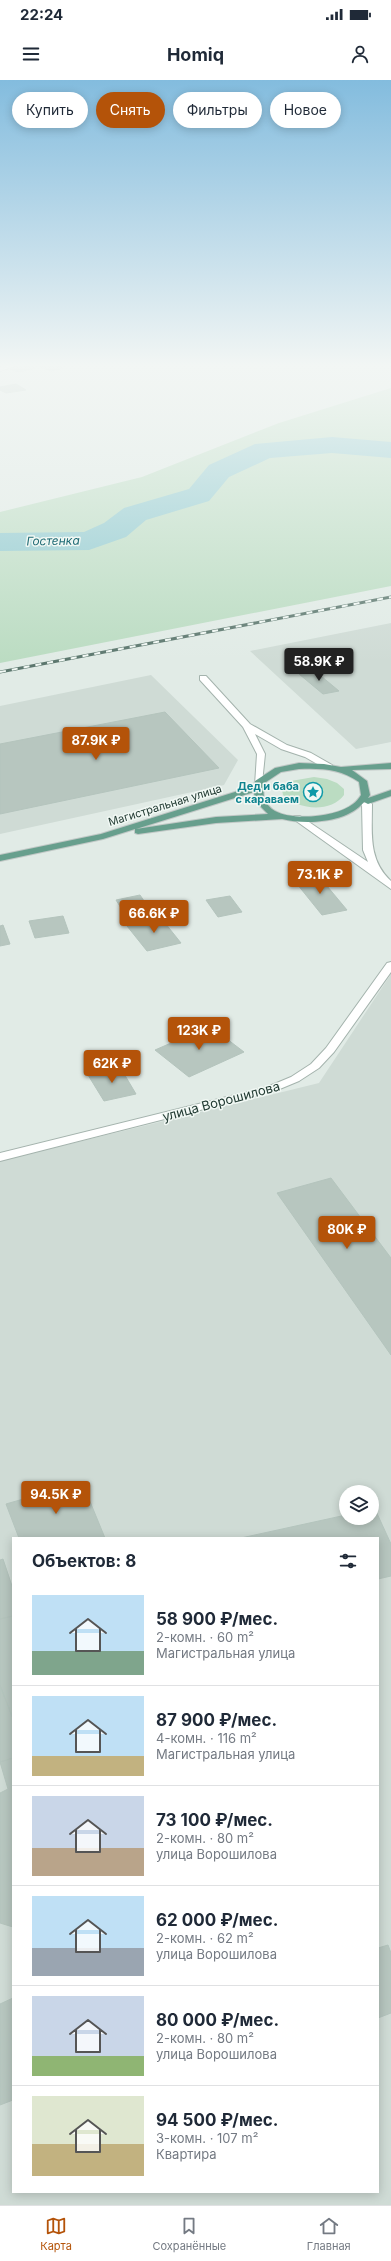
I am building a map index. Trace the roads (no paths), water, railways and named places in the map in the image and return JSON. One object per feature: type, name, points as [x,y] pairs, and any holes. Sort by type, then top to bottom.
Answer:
[{"type":"main road","name":"Магистральная улица","points":[[104,836],[257,786],[270,774],[288,768],[310,766],[349,769],[391,766]]},
{"type":"main road","name":"Магистральная улица","points":[[329,767],[344,771],[361,779],[369,790],[368,802]]},
{"type":"main road","name":"Магистральная улица","points":[[257,786],[259,799],[263,804],[292,817]]},
{"type":"main road","name":"Магистральная улица","points":[[0,858],[104,836],[216,820],[265,816],[325,820],[356,811],[368,802],[391,793]]},
{"type":"street","points":[[203,678],[247,726],[260,754],[257,786]]},
{"type":"street","points":[[247,726],[284,746],[308,755],[329,767]]},
{"type":"street","points":[[368,802],[368,850],[377,873]]},
{"type":"street","points":[[292,817],[377,873],[391,886]]},
{"type":"street","name":"улица Ворошилова","points":[[0,1157],[271,1089],[295,1079],[310,1070],[330,1050],[391,966]]},
{"type":"waterway","name":"Гостенка","points":[[0,542],[89,541],[115,530],[135,514],[199,495],[219,471],[234,464]]},
{"type":"railway","points":[[0,672],[391,597]]},
{"type":"place","name":"Дед и баба с караваем","points":[[313,792]]}]
